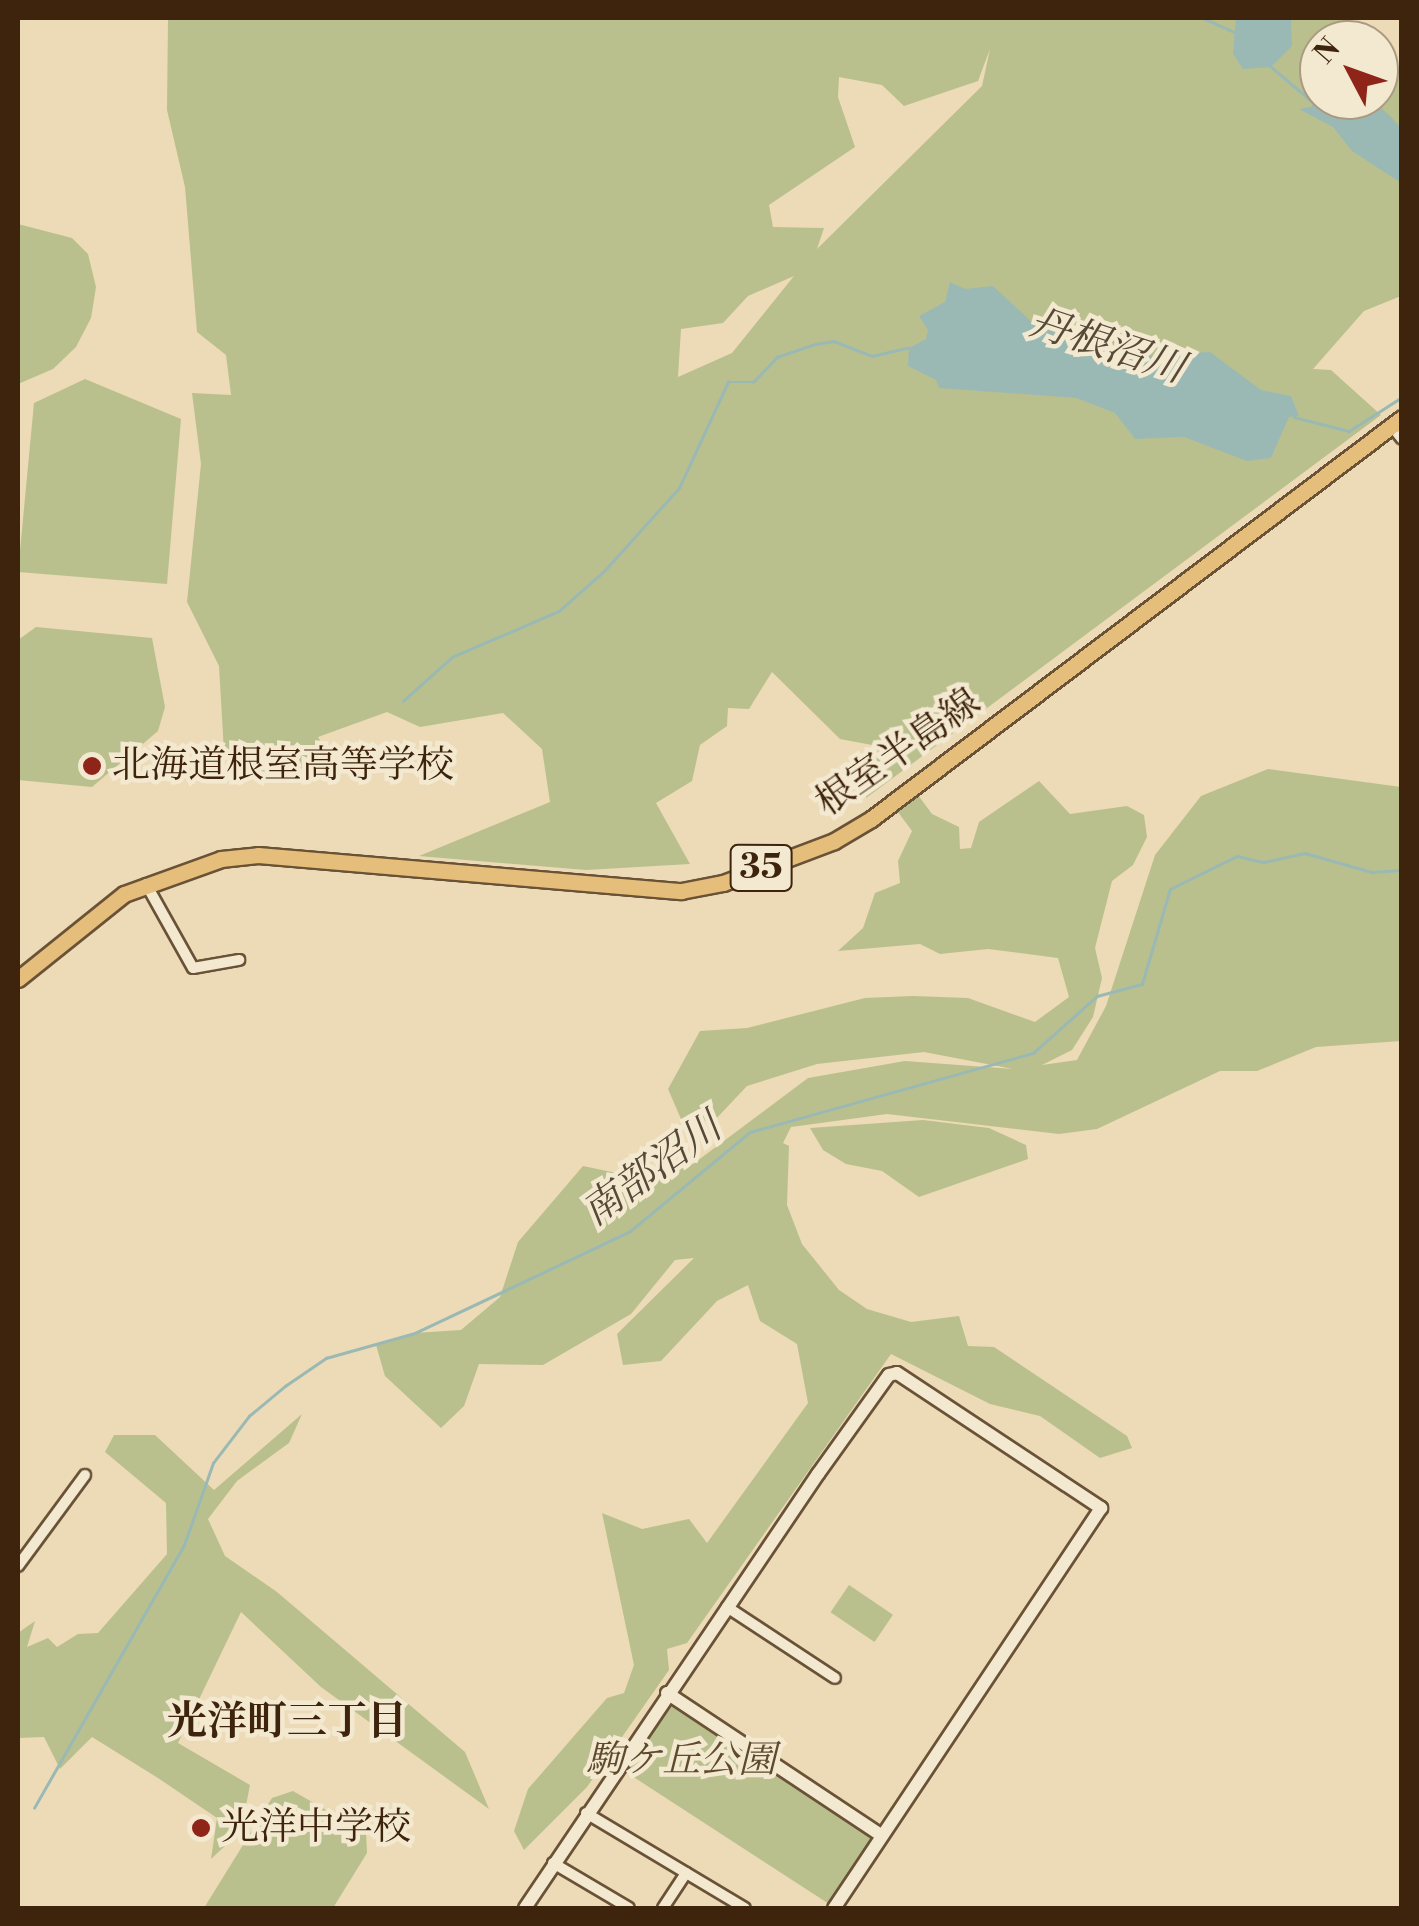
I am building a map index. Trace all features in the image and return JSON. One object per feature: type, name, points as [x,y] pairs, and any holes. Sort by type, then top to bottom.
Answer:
[{"type":"main road","name":"根室半島線","points":[[18,978],[146,884],[250,855],[603,889],[681,891],[723,883],[871,820],[1398,428]]},
{"type":"street","points":[[146,884],[193,968],[239,960]]},
{"type":"street","points":[[527,1908],[552,1863],[667,1693],[892,1373],[1101,1508],[834,1908]]},
{"type":"street","points":[[18,1566],[85,1475]]},
{"type":"street","points":[[727,1606],[835,1678]]},
{"type":"street","points":[[667,1693],[882,1836]]},
{"type":"street","points":[[586,1813],[745,1908]]},
{"type":"street","points":[[552,1863],[629,1908]]},
{"type":"street","points":[[663,1908],[686,1873]]},
{"type":"green space","points":[[168,18],[1346,18],[1299,20],[1299,120],[1399,120],[1401,71],[1401,296],[1364,311],[1313,369],[1331,370],[1381,415],[866,798],[872,745],[840,739],[772,672],[749,709],[728,708],[727,726],[700,745],[692,781],[656,803],[690,864],[586,870],[419,856],[550,802],[542,749],[503,713],[420,727],[387,712],[318,737],[337,769],[240,772],[224,752],[219,666],[187,602],[201,464],[192,393],[231,395],[226,355],[197,332],[185,187],[167,110]],"holes":[[[990,49],[982,86],[817,249],[824,228],[773,227],[769,205],[855,147],[838,97],[839,77],[882,85],[904,106],[978,81]],[[794,276],[732,353],[678,377],[681,329],[723,323],[748,296]]]},
{"type":"green space","points":[[18,224],[72,238],[88,254],[96,287],[91,318],[76,347],[53,369],[18,384]]},
{"type":"green space","points":[[85,379],[181,419],[167,584],[18,572],[34,403]]},
{"type":"green space","points":[[36,627],[152,638],[165,707],[158,731],[92,787],[18,780],[18,640]]},
{"type":"green space","points":[[1268,769],[1401,787],[1401,1041],[1316,1047],[1257,1071],[1220,1071],[1097,1129],[1059,1134],[887,1114],[791,1127],[783,1143],[789,1146],[787,1205],[802,1244],[839,1290],[867,1309],[911,1322],[959,1316],[968,1346],[994,1347],[1127,1436],[1132,1448],[1100,1458],[1040,1416],[990,1404],[891,1354],[687,1643],[667,1649],[669,1670],[587,1787],[524,1850],[514,1831],[528,1789],[607,1698],[624,1693],[634,1665],[602,1513],[642,1529],[689,1519],[707,1543],[808,1403],[797,1344],[760,1321],[748,1285],[717,1301],[661,1361],[623,1365],[617,1334],[694,1258],[675,1260],[631,1314],[543,1365],[479,1364],[464,1406],[441,1428],[385,1376],[376,1345],[414,1333],[461,1330],[500,1297],[518,1242],[583,1166],[626,1175],[693,1164],[808,1078],[905,1061],[1013,1069],[924,1052],[817,1064],[747,1086],[713,1122],[681,1119],[668,1089],[700,1031],[747,1028],[865,998],[913,996],[968,998],[1035,1022],[1069,997],[1058,958],[988,949],[940,954],[920,944],[838,951],[863,928],[875,893],[900,883],[898,861],[912,831],[898,812],[918,795],[932,814],[959,827],[960,849],[971,848],[979,822],[1039,781],[1070,814],[1127,806],[1144,815],[1147,837],[1133,865],[1112,881],[1095,948],[1102,978],[1093,1017],[1072,1050],[1042,1065],[1077,1060],[1106,1006],[1155,855],[1201,796]]},
{"type":"green space","points":[[923,1120],[989,1128],[1026,1145],[1028,1159],[919,1197],[882,1171],[846,1164],[823,1150],[810,1128]]},
{"type":"green space","points":[[302,1414],[289,1443],[237,1481],[208,1519],[225,1556],[277,1592],[465,1752],[489,1809],[321,1687],[241,1612],[178,1743],[250,1785],[241,1831],[211,1859],[217,1818],[158,1778],[92,1737],[60,1769],[44,1737],[18,1738],[18,1633],[35,1621],[27,1647],[48,1638],[57,1647],[78,1634],[98,1633],[167,1554],[166,1503],[105,1452],[114,1435],[155,1435],[214,1490]]},
{"type":"green space","points":[[849,1585],[893,1615],[874,1642],[831,1612]]},
{"type":"green space","name":"駒ケ丘公園","points":[[668,1704],[873,1837],[830,1905],[624,1771]]},
{"type":"green space","points":[[293,1791],[366,1833],[367,1853],[333,1908],[204,1908],[272,1798]]},
{"type":"water","points":[[1236,18],[1291,18],[1292,46],[1271,67],[1243,69],[1233,54]]},
{"type":"water","points":[[1320,120],[1394,120],[1401,128],[1401,183],[1352,151],[1333,127]]},
{"type":"water","points":[[950,282],[965,289],[993,286],[1033,323],[1078,342],[1143,356],[1210,352],[1261,390],[1291,396],[1299,416],[1289,417],[1271,458],[1247,461],[1184,437],[1135,439],[1115,413],[1076,398],[939,388],[936,380],[908,366],[909,348],[926,339],[928,330],[919,316],[945,302]]},
{"type":"waterway","name":"丹根沼川","points":[[1203,18],[1236,33]]},
{"type":"waterway","name":"丹根沼川","points":[[1269,65],[1299,90]]},
{"type":"waterway","name":"丹根沼川","points":[[403,701],[452,657],[559,611],[604,571],[679,488],[728,382],[753,382],[777,357],[815,344],[834,341],[872,356],[908,348]]},
{"type":"waterway","name":"丹根沼川","points":[[1294,417],[1349,431],[1402,397]]},
{"type":"waterway","name":"南部沼川","points":[[34,1808],[184,1545],[213,1463],[249,1416],[285,1386],[326,1358],[415,1333],[629,1232],[750,1132],[1033,1053],[1097,996],[1142,984],[1170,889],[1237,856],[1264,862],[1305,853],[1372,872],[1402,870]]},
{"type":"place","name":"北海道根室高等学校","points":[[92,766]]},
{"type":"place","name":"光洋中学校","points":[[201,1828]]},
{"type":"district","name":"光洋町三丁目","points":[[287,1722]]}]
